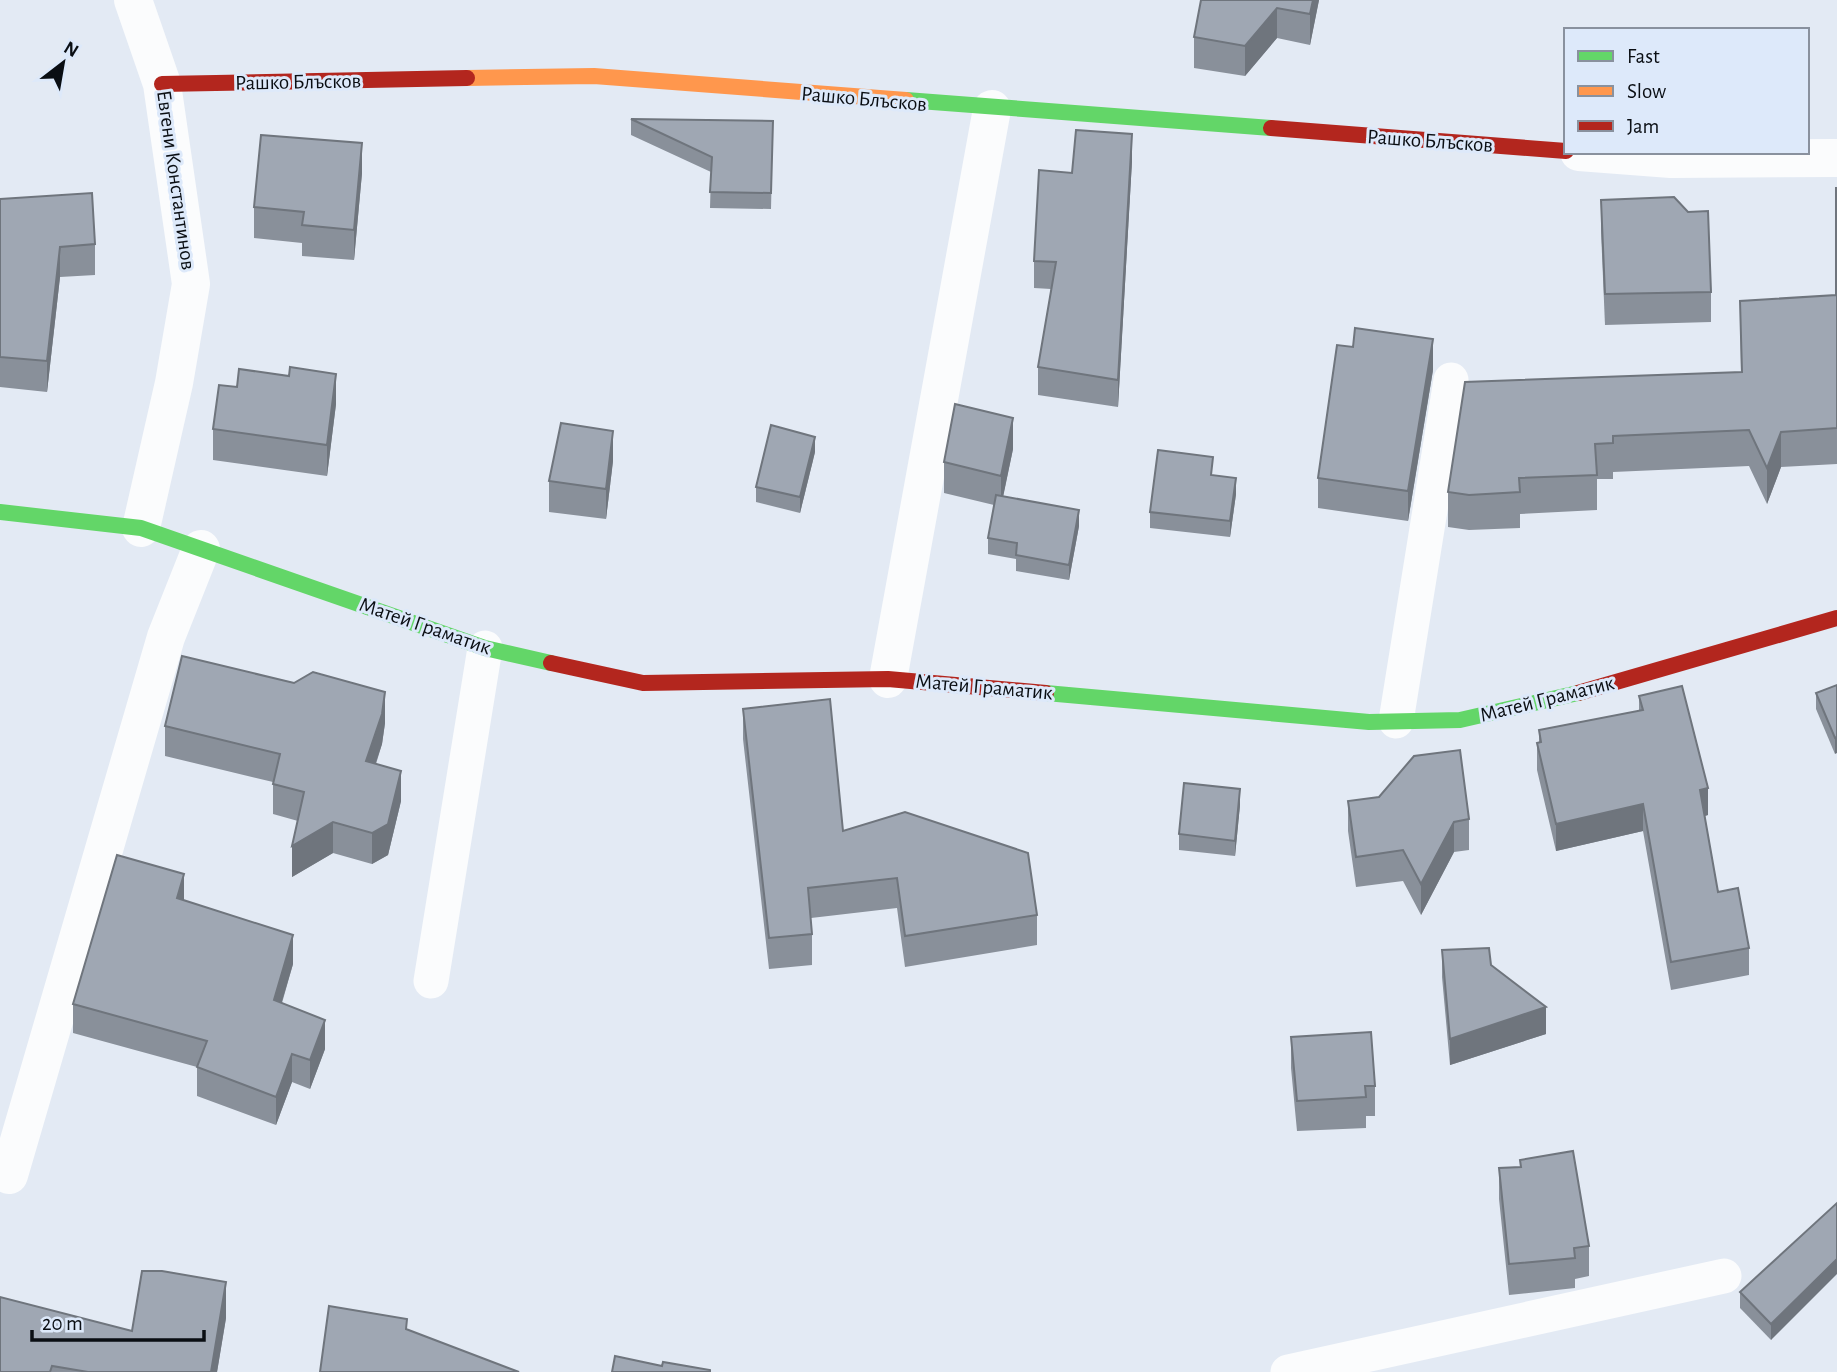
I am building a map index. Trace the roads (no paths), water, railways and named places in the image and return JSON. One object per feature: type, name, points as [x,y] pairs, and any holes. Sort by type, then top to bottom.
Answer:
[{"type":"street","name":"Евгени Константинов","points":[[133,0],[162,85],[191,284],[174,383],[141,528]]},
{"type":"street","name":"Рашко Блъсков","points":[[162,85],[594,76],[992,109],[1564,151]]},
{"type":"street","points":[[888,679],[992,109]]},
{"type":"street","points":[[1605,154],[1671,159],[1837,158]]},
{"type":"street","name":"Матей Граматик","points":[[0,512],[141,528],[485,648],[643,683],[888,679],[1369,722],[1460,719],[1550,701],[1837,618]]},
{"type":"street","points":[[9,1175],[166,637],[201,548]]},
{"type":"lane","points":[[1396,721],[1451,380]]},
{"type":"lane","points":[[431,981],[485,648]]},
{"type":"lane","points":[[1288,1372],[1724,1276]]}]
